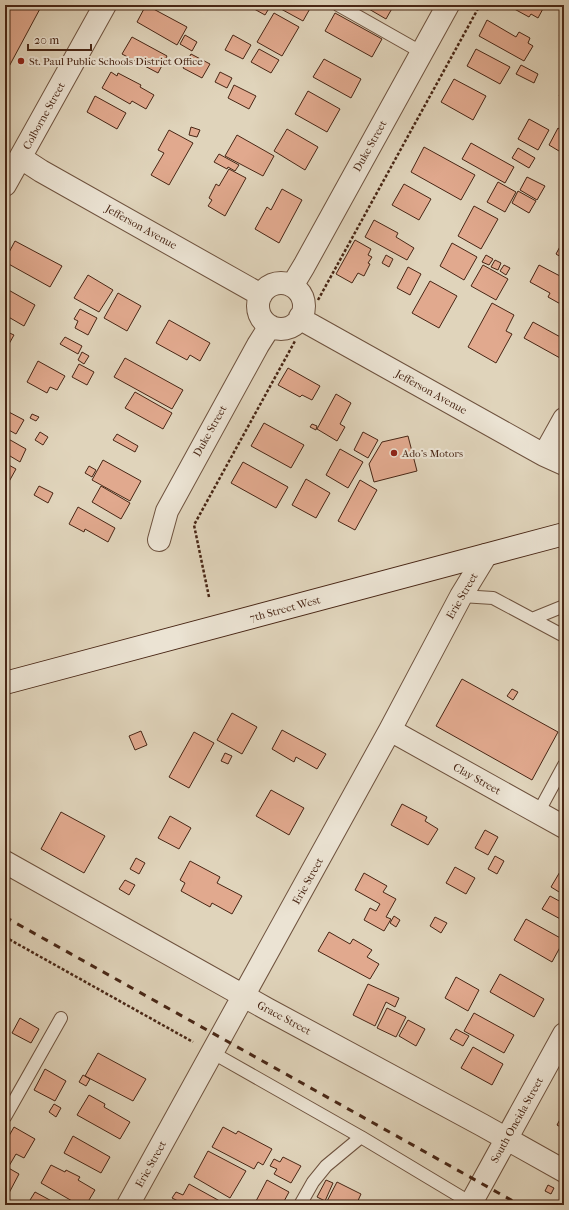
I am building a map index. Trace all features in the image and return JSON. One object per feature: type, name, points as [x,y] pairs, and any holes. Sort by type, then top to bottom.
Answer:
[{"type":"street","name":"Duke Street","points":[[292,286],[448,5]]},
{"type":"street","name":"Colborne Street","points":[[5,185],[13,157],[102,6]]},
{"type":"street","name":"Jefferson Avenue","points":[[13,157],[41,171],[261,295]]},
{"type":"street","points":[[274,284],[292,286],[298,292],[302,300],[303,309],[300,317],[295,324],[287,328],[278,329],[270,326],[263,320],[259,312],[258,303],[261,295],[266,288],[274,284]]},
{"type":"street","name":"Jefferson Avenue","points":[[300,317],[306,322],[544,455],[564,464]]},
{"type":"street","name":"Duke Street","points":[[159,540],[167,511],[258,345],[270,326]]},
{"type":"street","points":[[544,455],[564,419]]},
{"type":"street","name":"7th Street West","points":[[5,683],[564,534]]},
{"type":"street","name":"Erie Street","points":[[128,1205],[390,730],[461,596],[486,555]]},
{"type":"street","name":"Clay Street","points":[[390,730],[564,827]]},
{"type":"street","name":"Grace Street","points":[[5,862],[244,996],[564,1171]]},
{"type":"street","name":"South Oneida Street","points":[[471,1204],[564,1034]]},
{"type":"lane","points":[[338,5],[421,52]]},
{"type":"lane","points":[[461,596],[493,598],[564,636]]},
{"type":"lane","points":[[532,619],[564,606]]},
{"type":"lane","points":[[538,813],[564,765]]},
{"type":"lane","points":[[5,1117],[61,1018]]},
{"type":"lane","points":[[213,1053],[360,1137],[471,1204]]},
{"type":"lane","points":[[300,1205],[313,1182],[326,1166],[360,1137]]},
{"type":"path","points":[[318,300],[480,5]]},
{"type":"path","points":[[210,597],[194,525],[295,341]]},
{"type":"path","points":[[5,937],[213,1053]]},
{"type":"building","points":[[5,5],[42,5],[5,74]]},
{"type":"building","points":[[146,5],[187,27],[177,45],[137,22]]},
{"type":"building","points":[[247,5],[271,5],[265,15]]},
{"type":"building","points":[[283,5],[312,5],[303,21],[281,9]]},
{"type":"building","points":[[362,5],[394,5],[386,19]]},
{"type":"building","points":[[507,5],[545,5],[538,18],[531,14],[529,17]]},
{"type":"building","points":[[274,13],[299,27],[282,56],[257,42]]},
{"type":"building","points":[[335,13],[382,39],[372,57],[325,31]]},
{"type":"building","points":[[487,20],[516,37],[519,32],[530,38],[528,43],[533,46],[524,61],[479,36]]},
{"type":"building","points":[[185,35],[197,42],[192,51],[180,44]]},
{"type":"building","points":[[233,35],[251,45],[243,59],[225,50]]},
{"type":"building","points":[[132,37],[167,56],[158,73],[122,54]]},
{"type":"building","points":[[259,49],[279,60],[271,73],[251,62]]},
{"type":"building","points":[[476,49],[510,67],[500,84],[467,66]]},
{"type":"building","points":[[191,54],[210,64],[202,78],[183,68]]},
{"type":"building","points":[[324,59],[361,79],[351,98],[313,77]]},
{"type":"building","points":[[521,65],[538,74],[534,83],[516,74]]},
{"type":"building","points":[[111,72],[117,76],[118,73],[141,85],[140,87],[154,95],[146,109],[132,101],[130,104],[102,88]]},
{"type":"building","points":[[220,72],[232,78],[227,88],[215,82]]},
{"type":"building","points":[[454,79],[486,96],[473,120],[441,102]]},
{"type":"building","points":[[234,85],[256,96],[249,109],[228,98]]},
{"type":"building","points":[[564,89],[564,99],[559,96]]},
{"type":"building","points":[[308,91],[340,109],[327,132],[295,114]]},
{"type":"building","points":[[95,96],[126,113],[117,129],[87,112]]},
{"type":"building","points":[[529,119],[549,130],[538,150],[518,139]]},
{"type":"building","points":[[191,127],[200,130],[197,137],[189,135]]},
{"type":"building","points":[[558,128],[564,132],[564,154],[549,145]]},
{"type":"building","points":[[287,129],[318,147],[305,170],[274,151]]},
{"type":"building","points":[[169,130],[193,143],[169,185],[151,175],[164,153],[158,150]]},
{"type":"building","points":[[237,135],[274,156],[263,176],[225,156]]},
{"type":"building","points":[[471,143],[514,167],[505,183],[462,159]]},
{"type":"building","points":[[424,147],[475,175],[461,200],[411,172]]},
{"type":"building","points":[[518,148],[535,158],[529,168],[512,158]]},
{"type":"building","points":[[219,154],[239,165],[235,171],[228,167],[227,169],[214,162]]},
{"type":"building","points":[[229,169],[246,178],[225,216],[208,206],[212,200],[209,198],[216,184],[219,186]]},
{"type":"building","points":[[527,177],[545,186],[537,200],[520,190]]},
{"type":"building","points":[[498,182],[516,192],[505,212],[487,202]]},
{"type":"building","points":[[404,184],[431,199],[419,220],[392,205]]},
{"type":"building","points":[[282,189],[302,200],[279,243],[255,229],[267,207],[271,210]]},
{"type":"building","points":[[518,191],[536,201],[529,213],[512,203]]},
{"type":"building","points":[[474,206],[498,219],[481,249],[458,236]]},
{"type":"building","points":[[374,220],[398,233],[396,237],[414,248],[407,260],[365,237]]},
{"type":"building","points":[[564,239],[564,259],[556,254]]},
{"type":"building","points":[[355,240],[371,249],[368,255],[372,257],[368,263],[370,264],[364,276],[358,273],[352,283],[336,274]]},
{"type":"building","points":[[15,241],[62,266],[50,287],[5,262]]},
{"type":"building","points":[[452,243],[477,257],[464,280],[440,266]]},
{"type":"building","points":[[386,255],[393,259],[389,267],[382,263]]},
{"type":"building","points":[[486,255],[493,259],[489,265],[482,262]]},
{"type":"building","points":[[495,260],[501,263],[498,270],[491,267]]},
{"type":"building","points":[[483,265],[508,279],[496,300],[471,286]]},
{"type":"building","points":[[504,265],[510,268],[506,275],[500,271]]},
{"type":"building","points":[[539,265],[560,276],[563,271],[564,272],[564,306],[548,297],[550,293],[530,282]]},
{"type":"building","points":[[408,267],[421,274],[410,295],[397,288]]},
{"type":"building","points":[[88,275],[113,290],[99,312],[74,298]]},
{"type":"building","points":[[430,281],[457,296],[439,328],[412,313]]},
{"type":"building","points":[[5,288],[35,305],[24,326],[5,315]]},
{"type":"building","points":[[118,293],[141,306],[127,331],[104,318]]},
{"type":"building","points":[[492,303],[514,315],[506,331],[512,334],[496,363],[468,347]]},
{"type":"building","points":[[80,309],[97,318],[88,335],[75,328],[78,321],[74,319]]},
{"type":"building","points":[[169,320],[210,343],[200,361],[190,355],[187,360],[156,343]]},
{"type":"building","points":[[533,322],[564,339],[564,350],[560,358],[524,338]]},
{"type":"building","points":[[5,331],[14,335],[5,351]]},
{"type":"building","points":[[65,337],[82,346],[78,354],[60,344]]},
{"type":"building","points":[[82,352],[89,356],[84,364],[78,360]]},
{"type":"building","points":[[125,358],[183,390],[172,409],[114,377]]},
{"type":"building","points":[[38,361],[65,376],[57,390],[50,387],[47,393],[27,382]]},
{"type":"building","points":[[79,364],[94,372],[87,385],[72,377]]},
{"type":"building","points":[[288,368],[320,386],[312,400],[302,395],[300,397],[278,385]]},
{"type":"building","points":[[135,392],[172,413],[163,429],[125,408]]},
{"type":"building","points":[[336,394],[351,403],[340,424],[345,427],[337,441],[317,429]]},
{"type":"building","points":[[5,410],[24,420],[16,434],[5,428]]},
{"type":"building","points":[[32,414],[39,417],[36,421],[30,418]]},
{"type":"building","points":[[264,423],[304,445],[291,468],[251,446]]},
{"type":"building","points":[[312,424],[317,426],[316,430],[310,427]]},
{"type":"building","points":[[40,432],[48,437],[43,445],[35,440]]},
{"type":"building","points":[[363,432],[378,440],[368,458],[354,450]]},
{"type":"building","points":[[117,434],[138,446],[135,452],[113,440]]},
{"type":"building","name":"Ado's Motors","points":[[408,436],[417,471],[374,482],[369,464],[382,442]]},
{"type":"building","points":[[5,437],[26,449],[20,462],[5,453]]},
{"type":"building","points":[[340,449],[363,462],[348,488],[326,475]]},
{"type":"building","points":[[103,460],[141,481],[130,501],[92,480]]},
{"type":"building","points":[[243,462],[288,487],[276,508],[231,483]]},
{"type":"building","points":[[5,463],[16,469],[6,487],[5,486]]},
{"type":"building","points":[[89,466],[96,470],[92,477],[85,473]]},
{"type":"building","points":[[306,479],[330,493],[316,518],[292,505]]},
{"type":"building","points":[[360,480],[377,490],[355,530],[338,521]]},
{"type":"building","points":[[39,486],[53,493],[48,503],[34,495]]},
{"type":"building","points":[[101,486],[130,503],[121,519],[92,502]]},
{"type":"building","points":[[78,507],[115,528],[108,542],[85,529],[84,532],[69,524]]},
{"type":"building","points":[[462,679],[558,732],[532,780],[436,726]]},
{"type":"building","points":[[512,689],[518,692],[513,700],[507,696]]},
{"type":"building","points":[[232,713],[257,727],[242,754],[217,740]]},
{"type":"building","points":[[282,730],[326,754],[317,769],[296,757],[294,762],[272,749]]},
{"type":"building","points":[[141,731],[147,745],[135,750],[129,736]]},
{"type":"building","points":[[194,732],[214,743],[189,788],[169,777]]},
{"type":"building","points":[[225,753],[232,756],[228,764],[221,761]]},
{"type":"building","points":[[271,790],[304,808],[289,835],[256,816]]},
{"type":"building","points":[[402,804],[427,817],[425,821],[438,829],[428,845],[391,825]]},
{"type":"building","points":[[61,812],[105,836],[84,873],[41,849]]},
{"type":"building","points":[[170,816],[191,828],[179,849],[158,838]]},
{"type":"building","points":[[485,830],[498,837],[488,855],[475,848]]},
{"type":"building","points":[[495,856],[504,861],[497,874],[488,869]]},
{"type":"building","points":[[136,858],[145,863],[139,874],[130,869]]},
{"type":"building","points":[[190,861],[220,877],[217,883],[242,896],[232,914],[212,903],[210,907],[181,891],[185,883],[180,880]]},
{"type":"building","points":[[455,867],[475,878],[466,894],[446,883]]},
{"type":"building","points":[[561,870],[564,872],[564,895],[551,887]]},
{"type":"building","points":[[364,873],[387,886],[383,892],[396,899],[386,917],[391,919],[384,931],[364,920],[370,908],[376,911],[380,904],[355,890]]},
{"type":"building","points":[[125,880],[135,885],[129,895],[119,889]]},
{"type":"building","points":[[550,896],[563,903],[564,902],[564,921],[542,909]]},
{"type":"building","points":[[394,916],[400,920],[396,927],[390,923]]},
{"type":"building","points":[[435,917],[447,923],[441,933],[430,926]]},
{"type":"building","points":[[526,919],[564,940],[552,962],[514,940]]},
{"type":"building","points":[[329,932],[350,944],[353,939],[372,950],[367,957],[379,964],[370,979],[318,951]]},
{"type":"building","points":[[500,974],[544,999],[534,1017],[490,992]]},
{"type":"building","points":[[456,977],[479,990],[468,1011],[445,998]]},
{"type":"building","points":[[368,984],[399,998],[395,1007],[386,1002],[375,1026],[353,1015]]},
{"type":"building","points":[[387,1008],[406,1017],[396,1037],[377,1028]]},
{"type":"building","points":[[474,1013],[514,1035],[504,1053],[464,1031]]},
{"type":"building","points":[[20,1018],[39,1029],[31,1043],[12,1033]]},
{"type":"building","points":[[408,1020],[425,1029],[416,1046],[399,1036]]},
{"type":"building","points":[[456,1029],[469,1036],[463,1046],[450,1039]]},
{"type":"building","points":[[473,1047],[503,1064],[492,1085],[461,1068]]},
{"type":"building","points":[[98,1053],[146,1079],[133,1101],[85,1076]]},
{"type":"building","points":[[45,1069],[66,1081],[55,1101],[34,1090]]},
{"type":"building","points":[[83,1075],[90,1079],[86,1086],[79,1082]]},
{"type":"building","points":[[89,1095],[105,1104],[104,1107],[130,1122],[120,1139],[77,1115]]},
{"type":"building","points":[[54,1104],[61,1108],[56,1117],[49,1112]]},
{"type":"building","points":[[564,1112],[564,1129],[557,1125]]},
{"type":"building","points":[[14,1127],[35,1139],[24,1158],[16,1154],[9,1166],[5,1163],[5,1143]]},
{"type":"building","points":[[223,1127],[236,1134],[238,1131],[272,1149],[263,1165],[258,1162],[254,1169],[212,1147]]},
{"type":"building","points":[[73,1136],[110,1157],[101,1173],[64,1153]]},
{"type":"building","points":[[208,1151],[246,1171],[230,1198],[194,1177]]},
{"type":"building","points":[[283,1157],[301,1166],[291,1183],[274,1174],[277,1169],[270,1166],[274,1159],[280,1162]]},
{"type":"building","points":[[51,1165],[80,1177],[78,1180],[95,1190],[86,1205],[79,1205],[41,1183]]},
{"type":"building","points":[[5,1166],[19,1174],[9,1193],[5,1190]]},
{"type":"building","points":[[267,1180],[289,1192],[282,1205],[259,1205],[255,1203]]},
{"type":"building","points":[[326,1180],[333,1183],[325,1201],[317,1197]]},
{"type":"building","points":[[337,1182],[361,1194],[356,1205],[325,1205]]},
{"type":"building","points":[[189,1184],[227,1205],[176,1205],[178,1201],[172,1198],[176,1192],[183,1195]]},
{"type":"building","points":[[548,1185],[554,1188],[551,1194],[545,1191]]},
{"type":"building","points":[[35,1192],[59,1205],[27,1205]]},
{"type":"railway","points":[[5,917],[520,1205]]},
{"type":"place","name":"St. Paul Public Schools District Office","points":[[21,61]]},
{"type":"place","name":"Ado's Motors","points":[[394,453]]}]
